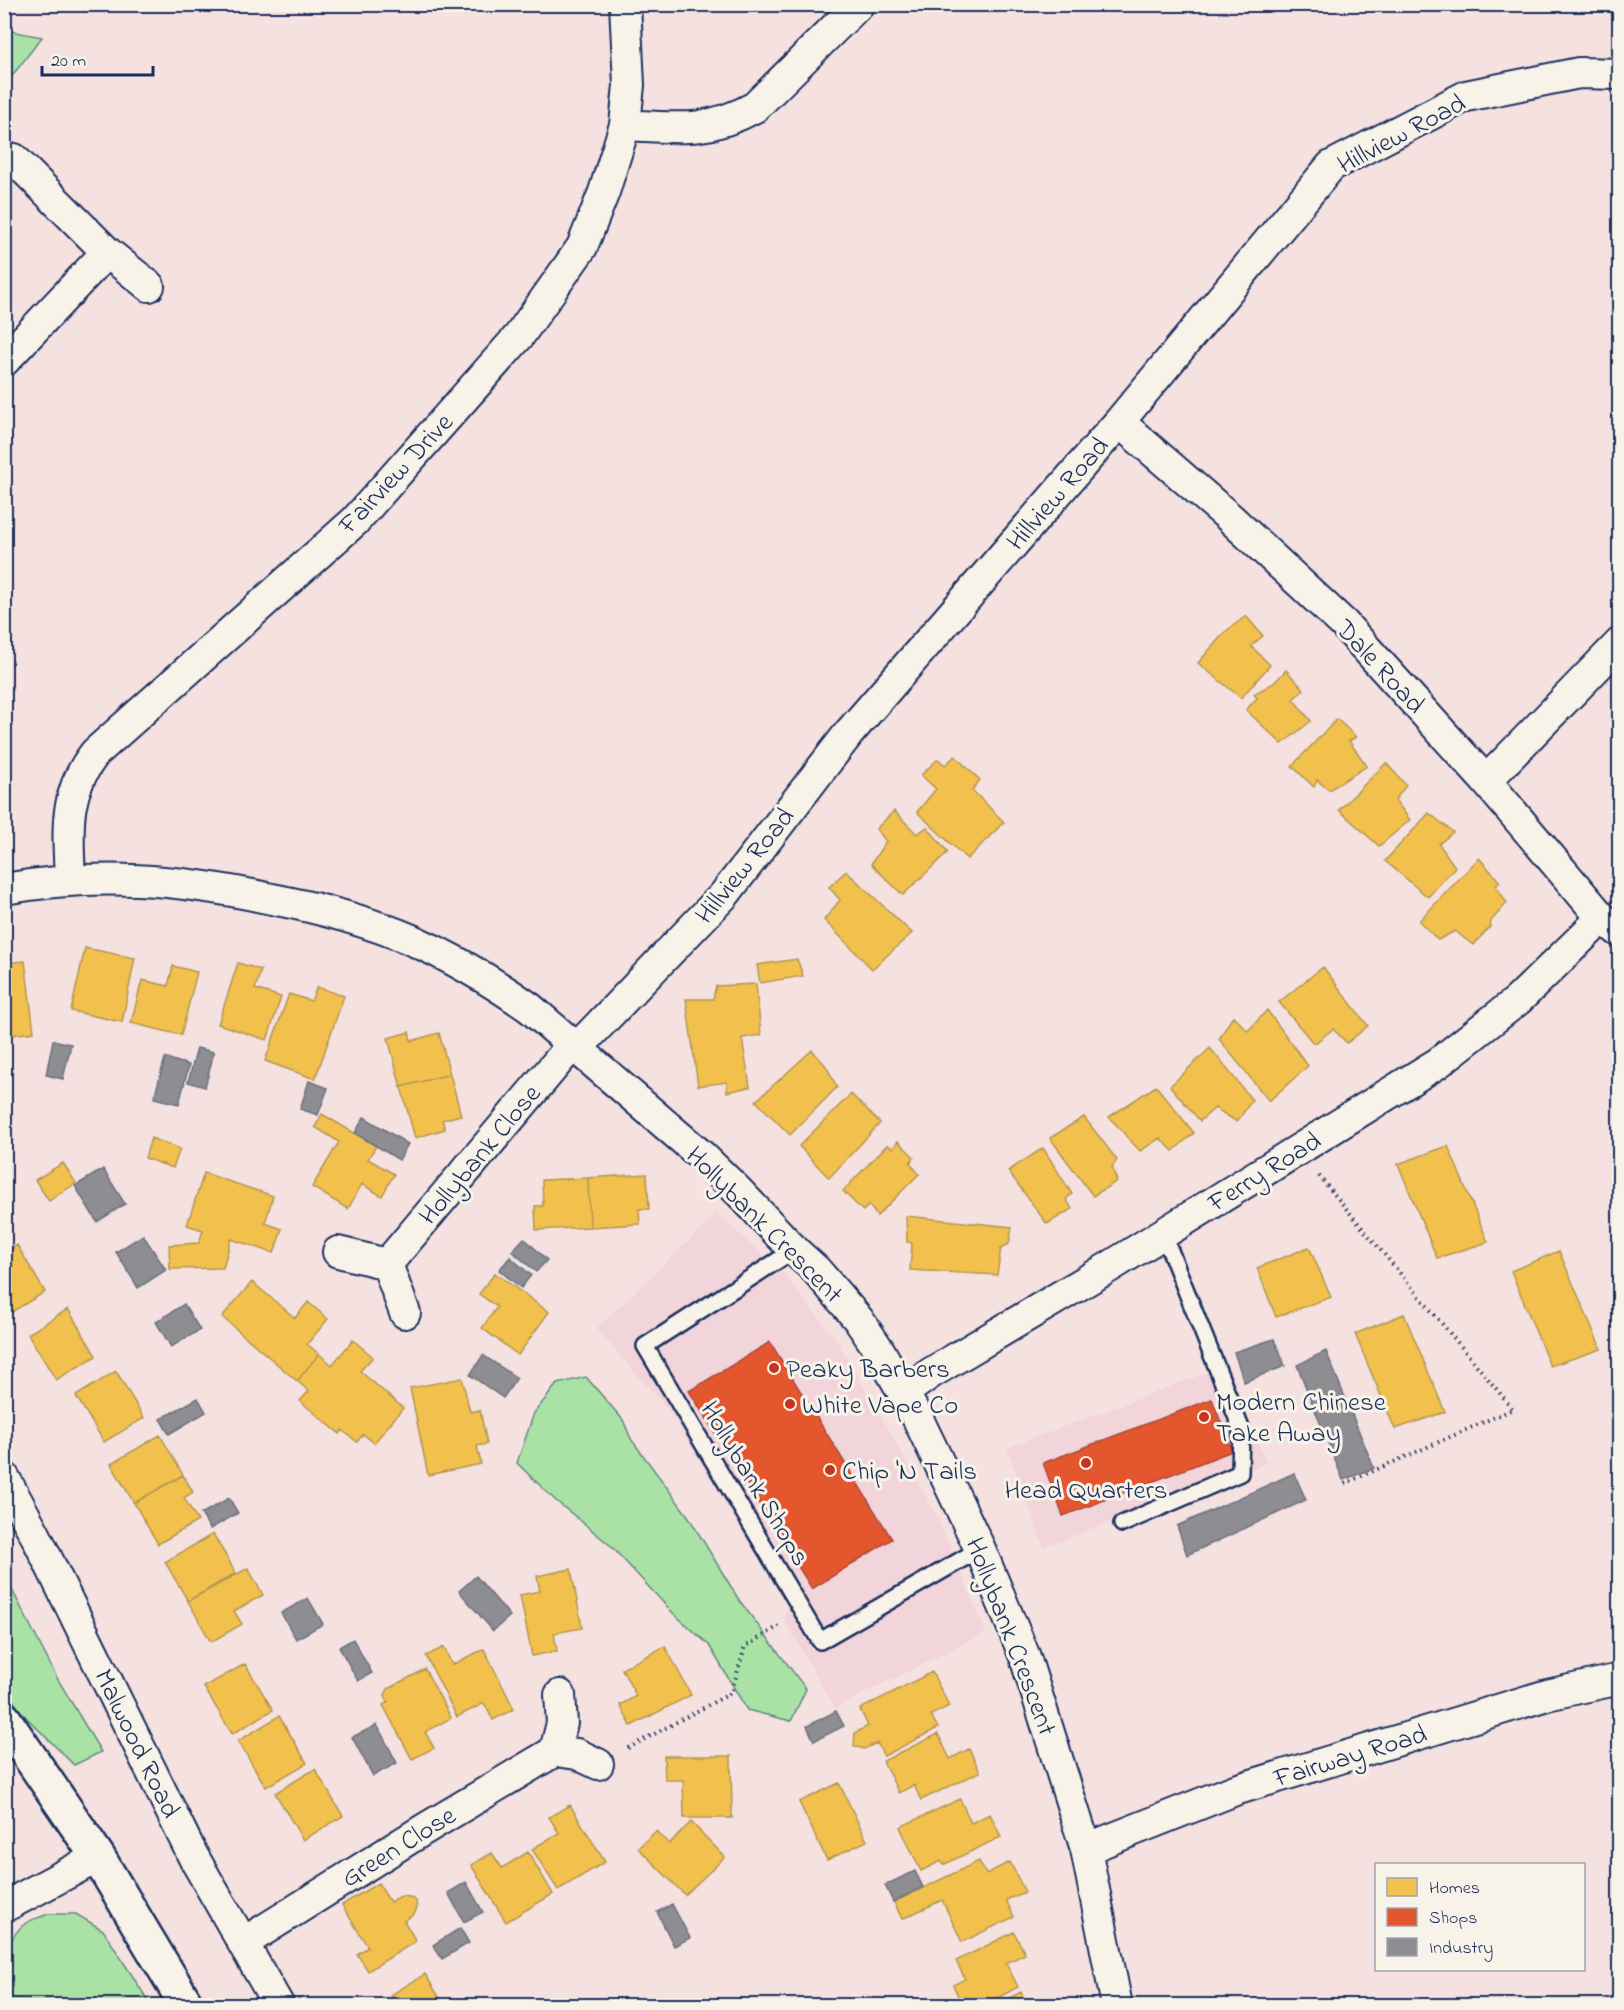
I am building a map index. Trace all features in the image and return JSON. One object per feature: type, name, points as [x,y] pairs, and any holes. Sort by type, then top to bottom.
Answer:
[{"type":"street","name":"Fairview Drive","points":[[70,879],[69,826],[72,794],[84,767],[95,753],[356,521],[519,336],[582,247],[604,192],[624,125],[629,85],[625,4]]},
{"type":"street","points":[[624,125],[702,127],[722,123],[739,116],[755,107],[859,4]]},
{"type":"street","name":"Hillview Road","points":[[575,1046],[724,895],[849,733],[1119,422],[1331,166],[1466,96],[1579,73],[1620,74]]},
{"type":"street","points":[[14,159],[107,252],[149,286]]},
{"type":"street","points":[[4,361],[107,252]]},
{"type":"street","name":"Dale Road","points":[[1119,422],[1229,518],[1344,624],[1486,781],[1611,925]]},
{"type":"street","points":[[1486,781],[1620,643]]},
{"type":"street","name":"Hollybank Crescent","points":[[4,888],[70,879],[124,878],[216,888],[298,904],[344,916],[412,940],[469,969],[530,1008],[702,1156],[758,1210],[794,1250],[816,1270],[858,1319],[903,1393],[980,1549],[1025,1657],[1086,1850],[1117,2006]]},
{"type":"street","name":"Ferry Road","points":[[903,1393],[930,1373],[1163,1233],[1438,1063],[1611,925]]},
{"type":"street","name":"Hollybank Close","points":[[387,1264],[575,1046]]},
{"type":"street","points":[[338,1252],[387,1264],[405,1313]]},
{"type":"street","name":"Malwood Road","points":[[4,1478],[36,1536],[193,1856],[279,2006]]},
{"type":"street","name":"Fairway Road","points":[[1086,1850],[1235,1790],[1547,1695],[1620,1679]]},
{"type":"street","points":[[560,1695],[562,1723],[555,1751],[577,1754],[598,1764]]},
{"type":"street","points":[[4,1719],[98,1857],[187,2006]]},
{"type":"street","name":"Green Close","points":[[243,1943],[423,1830],[555,1751]]},
{"type":"street","points":[[4,1907],[98,1857]]},
{"type":"lane","points":[[1122,1524],[1240,1473],[1241,1428],[1163,1233]]},
{"type":"lane","name":"Hollybank Shops","points":[[794,1250],[645,1346],[820,1641],[980,1549]]},
{"type":"path","points":[[1297,1150],[1514,1409],[1344,1484]]},
{"type":"path","points":[[598,1764],[731,1694],[745,1647],[803,1611]]},
{"type":"shaded area","points":[[717,1214],[784,1274],[837,1341],[938,1519],[986,1632],[835,1708],[783,1618],[788,1607],[668,1409],[596,1329]]},
{"type":"shaded area","points":[[1228,1365],[1266,1463],[1044,1547],[1007,1448]]},
{"type":"green space","points":[[4,30],[42,37],[5,85]]},
{"type":"green space","points":[[586,1377],[623,1420],[631,1439],[688,1516],[739,1600],[806,1689],[791,1721],[747,1710],[709,1645],[673,1613],[610,1545],[555,1500],[517,1463],[534,1413],[557,1384]]},
{"type":"green space","points":[[4,1574],[57,1678],[101,1752],[74,1765],[21,1712],[5,1688]]},
{"type":"green space","points":[[48,1914],[76,1914],[103,1930],[151,2005],[5,2005],[5,1961],[12,1940],[26,1923]]},
{"type":"building: Homes","points":[[1246,616],[1263,636],[1251,646],[1270,665],[1241,698],[1198,663],[1225,632]]},
{"type":"building: Homes","points":[[1286,670],[1304,690],[1293,699],[1311,721],[1282,744],[1246,710],[1257,698],[1254,694],[1274,683]]},
{"type":"building: Homes","points":[[1337,719],[1356,737],[1349,741],[1367,766],[1329,790],[1317,780],[1314,787],[1292,766]]},
{"type":"building: Homes","points":[[955,756],[980,780],[972,790],[1004,822],[967,859],[917,812],[936,789],[921,775],[938,759],[945,765]]},
{"type":"building: Homes","points":[[1386,763],[1406,785],[1395,800],[1410,820],[1379,846],[1339,810]]},
{"type":"building: Homes","points":[[894,811],[917,834],[927,827],[948,852],[903,895],[871,864],[886,841],[876,829]]},
{"type":"building: Homes","points":[[1429,813],[1453,832],[1439,844],[1455,867],[1428,897],[1385,861]]},
{"type":"building: Homes","points":[[1479,858],[1500,882],[1496,886],[1507,903],[1491,921],[1490,927],[1473,945],[1455,931],[1438,940],[1419,921]]},
{"type":"building: Homes","points":[[846,871],[912,933],[872,969],[824,920],[840,900],[829,887]]},
{"type":"building: Homes","points":[[85,948],[135,958],[122,1022],[71,1011]]},
{"type":"building: Homes","points":[[797,959],[803,976],[760,983],[757,965]]},
{"type":"building: Homes","points":[[25,961],[34,1032],[4,1036],[4,963]]},
{"type":"building: Homes","points":[[238,963],[261,970],[255,989],[281,997],[267,1040],[218,1024]]},
{"type":"building: Homes","points":[[173,966],[197,972],[181,1035],[131,1023],[142,980],[168,986]]},
{"type":"building: Homes","points":[[1323,967],[1368,1026],[1347,1043],[1333,1029],[1314,1044],[1279,1002]]},
{"type":"building: Homes","points":[[756,984],[761,1035],[742,1038],[750,1087],[727,1092],[727,1082],[698,1086],[686,999],[713,999],[716,986]]},
{"type":"building: Homes","points":[[317,987],[344,996],[315,1079],[265,1061],[289,994],[311,1001]]},
{"type":"building: Homes","points":[[1267,1010],[1308,1066],[1269,1101],[1219,1039],[1233,1016],[1248,1031]]},
{"type":"building: Homes","points":[[409,1032],[411,1041],[439,1033],[450,1074],[401,1087],[388,1038]]},
{"type":"building: Homes","points":[[1210,1048],[1252,1100],[1237,1122],[1215,1108],[1200,1121],[1170,1086]]},
{"type":"building: Homes","points":[[812,1050],[826,1066],[837,1087],[790,1135],[756,1101]]},
{"type":"building: Homes","points":[[450,1074],[461,1115],[442,1120],[445,1129],[415,1138],[401,1087]]},
{"type":"building: Homes","points":[[1156,1086],[1194,1133],[1173,1151],[1160,1138],[1140,1151],[1109,1117]]},
{"type":"building: Homes","points":[[851,1094],[880,1123],[829,1178],[799,1146]]},
{"type":"building: Homes","points":[[322,1114],[376,1146],[368,1159],[394,1174],[382,1196],[362,1184],[348,1209],[312,1187],[339,1142],[315,1127]]},
{"type":"building: Homes","points":[[1084,1117],[1117,1160],[1112,1167],[1117,1181],[1093,1196],[1050,1138]]},
{"type":"building: Homes","points":[[151,1138],[180,1149],[173,1168],[145,1158]]},
{"type":"building: Homes","points":[[898,1141],[914,1157],[910,1163],[919,1174],[877,1216],[869,1205],[863,1211],[843,1191],[887,1145],[893,1148]]},
{"type":"building: Homes","points":[[1448,1146],[1488,1242],[1437,1258],[1398,1164]]},
{"type":"building: Homes","points":[[1043,1148],[1072,1194],[1066,1199],[1072,1209],[1047,1224],[1008,1171]]},
{"type":"building: Homes","points":[[63,1163],[76,1183],[49,1201],[35,1180]]},
{"type":"building: Homes","points":[[204,1173],[273,1196],[265,1223],[282,1229],[274,1253],[231,1239],[223,1268],[170,1269],[169,1245],[199,1243],[203,1230],[187,1225]]},
{"type":"building: Homes","points":[[647,1174],[649,1209],[639,1209],[640,1224],[590,1227],[588,1178]]},
{"type":"building: Homes","points":[[588,1178],[590,1227],[536,1230],[535,1206],[543,1206],[542,1180]]},
{"type":"building: Homes","points":[[906,1216],[1012,1227],[1009,1244],[1001,1248],[997,1275],[910,1270],[912,1243],[907,1242]]},
{"type":"building: Homes","points":[[17,1245],[45,1292],[5,1316],[4,1253]]},
{"type":"building: Homes","points":[[1309,1247],[1331,1297],[1276,1317],[1257,1268]]},
{"type":"building: Homes","points":[[1559,1251],[1601,1349],[1550,1366],[1511,1271]]},
{"type":"building: Homes","points":[[495,1273],[549,1312],[518,1355],[482,1328],[497,1307],[479,1294]]},
{"type":"building: Homes","points":[[252,1282],[295,1318],[308,1302],[328,1319],[307,1344],[319,1354],[297,1381],[222,1317]]},
{"type":"building: Homes","points":[[68,1309],[96,1356],[56,1380],[28,1334]]},
{"type":"building: Homes","points":[[1404,1314],[1445,1412],[1395,1429],[1355,1334]]},
{"type":"building: Homes","points":[[353,1340],[373,1357],[360,1371],[403,1408],[374,1443],[363,1434],[357,1442],[342,1430],[340,1434],[300,1401],[309,1391],[297,1381],[319,1354],[332,1365]]},
{"type":"building: Homes","points":[[116,1371],[144,1418],[104,1442],[76,1396]]},
{"type":"building: Homes","points":[[462,1378],[470,1412],[480,1410],[487,1444],[477,1446],[481,1464],[428,1475],[410,1388]]},
{"type":"building: Homes","points":[[160,1435],[183,1475],[134,1503],[111,1464]]},
{"type":"building: Homes","points":[[183,1475],[193,1492],[184,1498],[198,1521],[158,1544],[134,1503]]},
{"type":"building: Homes","points":[[213,1534],[236,1573],[188,1601],[165,1562]]},
{"type":"building: Homes","points":[[248,1568],[263,1595],[234,1611],[242,1624],[211,1642],[188,1601]]},
{"type":"building: Homes","points":[[571,1569],[582,1628],[554,1633],[557,1651],[532,1656],[520,1595],[540,1591],[537,1576]]},
{"type":"building: Homes","points":[[665,1646],[691,1695],[631,1726],[620,1705],[636,1696],[622,1669]]},
{"type":"building: Homes","points":[[444,1647],[452,1665],[484,1649],[514,1709],[493,1720],[484,1703],[457,1717],[426,1656]]},
{"type":"building: Homes","points":[[245,1664],[273,1710],[232,1734],[204,1687]]},
{"type":"building: Homes","points":[[425,1669],[451,1718],[425,1732],[434,1748],[412,1759],[383,1705],[388,1702],[385,1695],[388,1689]]},
{"type":"building: Homes","points":[[932,1672],[949,1706],[931,1715],[938,1728],[884,1756],[877,1743],[864,1749],[854,1746],[855,1733],[868,1726],[860,1709]]},
{"type":"building: Homes","points":[[279,1716],[307,1763],[266,1787],[238,1741]]},
{"type":"building: Homes","points":[[938,1734],[950,1759],[969,1749],[980,1772],[921,1800],[914,1785],[899,1793],[883,1761]]},
{"type":"building: Homes","points":[[664,1756],[731,1756],[732,1818],[684,1818],[683,1780],[665,1780]]},
{"type":"building: Homes","points":[[315,1769],[343,1816],[303,1840],[275,1793]]},
{"type":"building: Homes","points":[[839,1783],[867,1841],[827,1860],[799,1802]]},
{"type":"building: Homes","points":[[960,1799],[971,1823],[990,1814],[1001,1837],[943,1865],[941,1861],[921,1871],[900,1827]]},
{"type":"building: Homes","points":[[570,1805],[605,1862],[558,1890],[532,1849],[559,1833],[549,1817]]},
{"type":"building: Homes","points":[[691,1822],[725,1857],[685,1895],[638,1848],[656,1831],[669,1844]]},
{"type":"building: Homes","points":[[528,1852],[553,1894],[506,1922],[471,1865],[492,1853],[502,1868]]},
{"type":"building: Homes","points":[[979,1861],[986,1874],[1010,1862],[1025,1892],[1006,1900],[1014,1917],[962,1942],[942,1900],[902,1919],[894,1902]]},
{"type":"building: Homes","points":[[378,1883],[390,1902],[401,1896],[410,1897],[416,1901],[417,1908],[414,1914],[404,1921],[416,1941],[368,1971],[357,1954],[368,1947],[342,1905]]},
{"type":"building: Homes","points":[[1014,1932],[1025,1954],[1006,1963],[1018,1987],[983,2006],[963,2006],[953,1985],[965,1979],[956,1961]]},
{"type":"building: Homes","points":[[425,1974],[444,2005],[397,2006],[391,1995]]},
{"type":"building: Homes","points":[[1021,1992],[1028,2006],[993,2006]]},
{"type":"building: Shops","points":[[770,1342],[892,1539],[812,1589],[689,1391]]},
{"type":"building: Shops","points":[[1212,1399],[1232,1451],[1063,1516],[1043,1463]]},
{"type":"building: Industry","points":[[53,1040],[71,1044],[63,1079],[46,1075]]},
{"type":"building: Industry","points":[[197,1048],[214,1052],[205,1087],[188,1082]]},
{"type":"building: Industry","points":[[165,1058],[189,1065],[179,1104],[154,1098]]},
{"type":"building: Industry","points":[[309,1081],[328,1088],[318,1115],[300,1109]]},
{"type":"building: Industry","points":[[364,1117],[408,1144],[399,1160],[355,1133]]},
{"type":"building: Industry","points":[[103,1169],[125,1204],[97,1222],[75,1186]]},
{"type":"building: Industry","points":[[143,1235],[166,1270],[138,1288],[116,1252]]},
{"type":"building: Industry","points":[[524,1238],[547,1260],[536,1272],[512,1251]]},
{"type":"building: Industry","points":[[510,1257],[531,1275],[521,1288],[499,1270]]},
{"type":"building: Industry","points":[[184,1304],[200,1330],[171,1347],[156,1322]]},
{"type":"building: Industry","points":[[1274,1339],[1285,1366],[1244,1382],[1234,1352]]},
{"type":"building: Industry","points":[[1326,1351],[1374,1468],[1343,1480],[1297,1365]]},
{"type":"building: Industry","points":[[483,1355],[517,1378],[503,1398],[470,1375]]},
{"type":"building: Industry","points":[[198,1398],[206,1412],[169,1434],[160,1419]]},
{"type":"building: Industry","points":[[1294,1473],[1306,1500],[1187,1555],[1177,1526]]},
{"type":"building: Industry","points":[[229,1498],[238,1513],[210,1529],[201,1514]]},
{"type":"building: Industry","points":[[476,1576],[510,1616],[493,1631],[459,1591]]},
{"type":"building: Industry","points":[[308,1598],[323,1624],[296,1639],[281,1613]]},
{"type":"building: Industry","points":[[353,1639],[372,1673],[358,1681],[339,1647]]},
{"type":"building: Industry","points":[[836,1711],[844,1726],[814,1741],[807,1726]]},
{"type":"building: Industry","points":[[377,1725],[397,1763],[373,1776],[352,1737]]},
{"type":"building: Industry","points":[[915,1871],[923,1887],[893,1902],[885,1885]]},
{"type":"building: Industry","points":[[466,1882],[483,1912],[464,1922],[448,1893]]},
{"type":"building: Industry","points":[[672,1904],[690,1938],[674,1946],[657,1912]]},
{"type":"building: Industry","points":[[460,1928],[469,1943],[442,1959],[433,1945]]},
{"type":"place","name":"Peaky Barbers","points":[[774,1368]]},
{"type":"place","name":"White Vape Co","points":[[790,1404]]},
{"type":"place","name":"Modern Chinese Take Away","points":[[1204,1417]]},
{"type":"place","name":"Head Quarters","points":[[1086,1463]]},
{"type":"place","name":"Chip 'N Tails","points":[[830,1470]]}]
